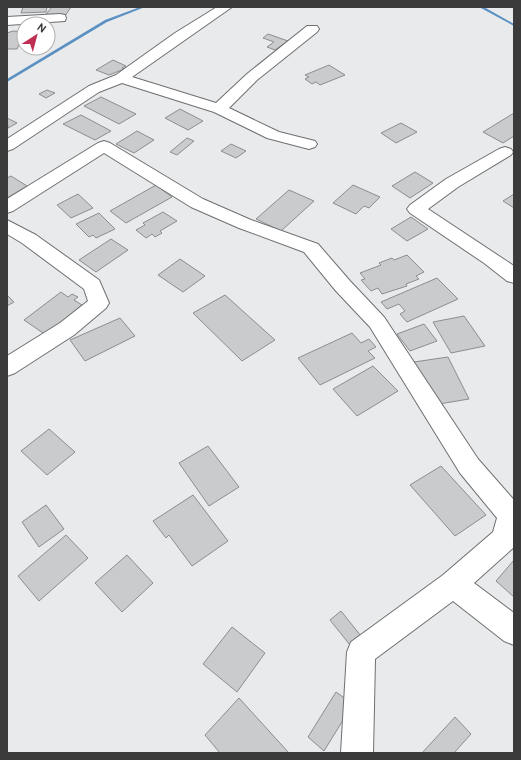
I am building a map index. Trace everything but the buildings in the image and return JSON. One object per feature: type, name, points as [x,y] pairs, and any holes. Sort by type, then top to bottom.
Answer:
[{"type":"street","points":[[7,146],[94,89],[121,78],[180,36],[226,7]]},
{"type":"street","points":[[7,20],[60,18]]},
{"type":"street","points":[[220,109],[252,78],[312,29]]},
{"type":"street","points":[[121,78],[220,109],[273,135],[309,144]]},
{"type":"street","points":[[7,206],[104,146],[197,203],[245,224],[311,248],[343,286],[377,322],[469,466],[511,515],[504,539],[453,584],[361,652],[356,753]]},
{"type":"street","points":[[505,152],[452,183],[416,209],[491,258],[514,276]]},
{"type":"street","points":[[7,226],[29,239],[92,285],[99,303],[67,329],[7,367]]},
{"type":"street","points":[[453,584],[514,631]]},
{"type":"waterway","points":[[7,81],[106,21],[143,7]]},
{"type":"waterway","points":[[481,7],[514,25]]}]
